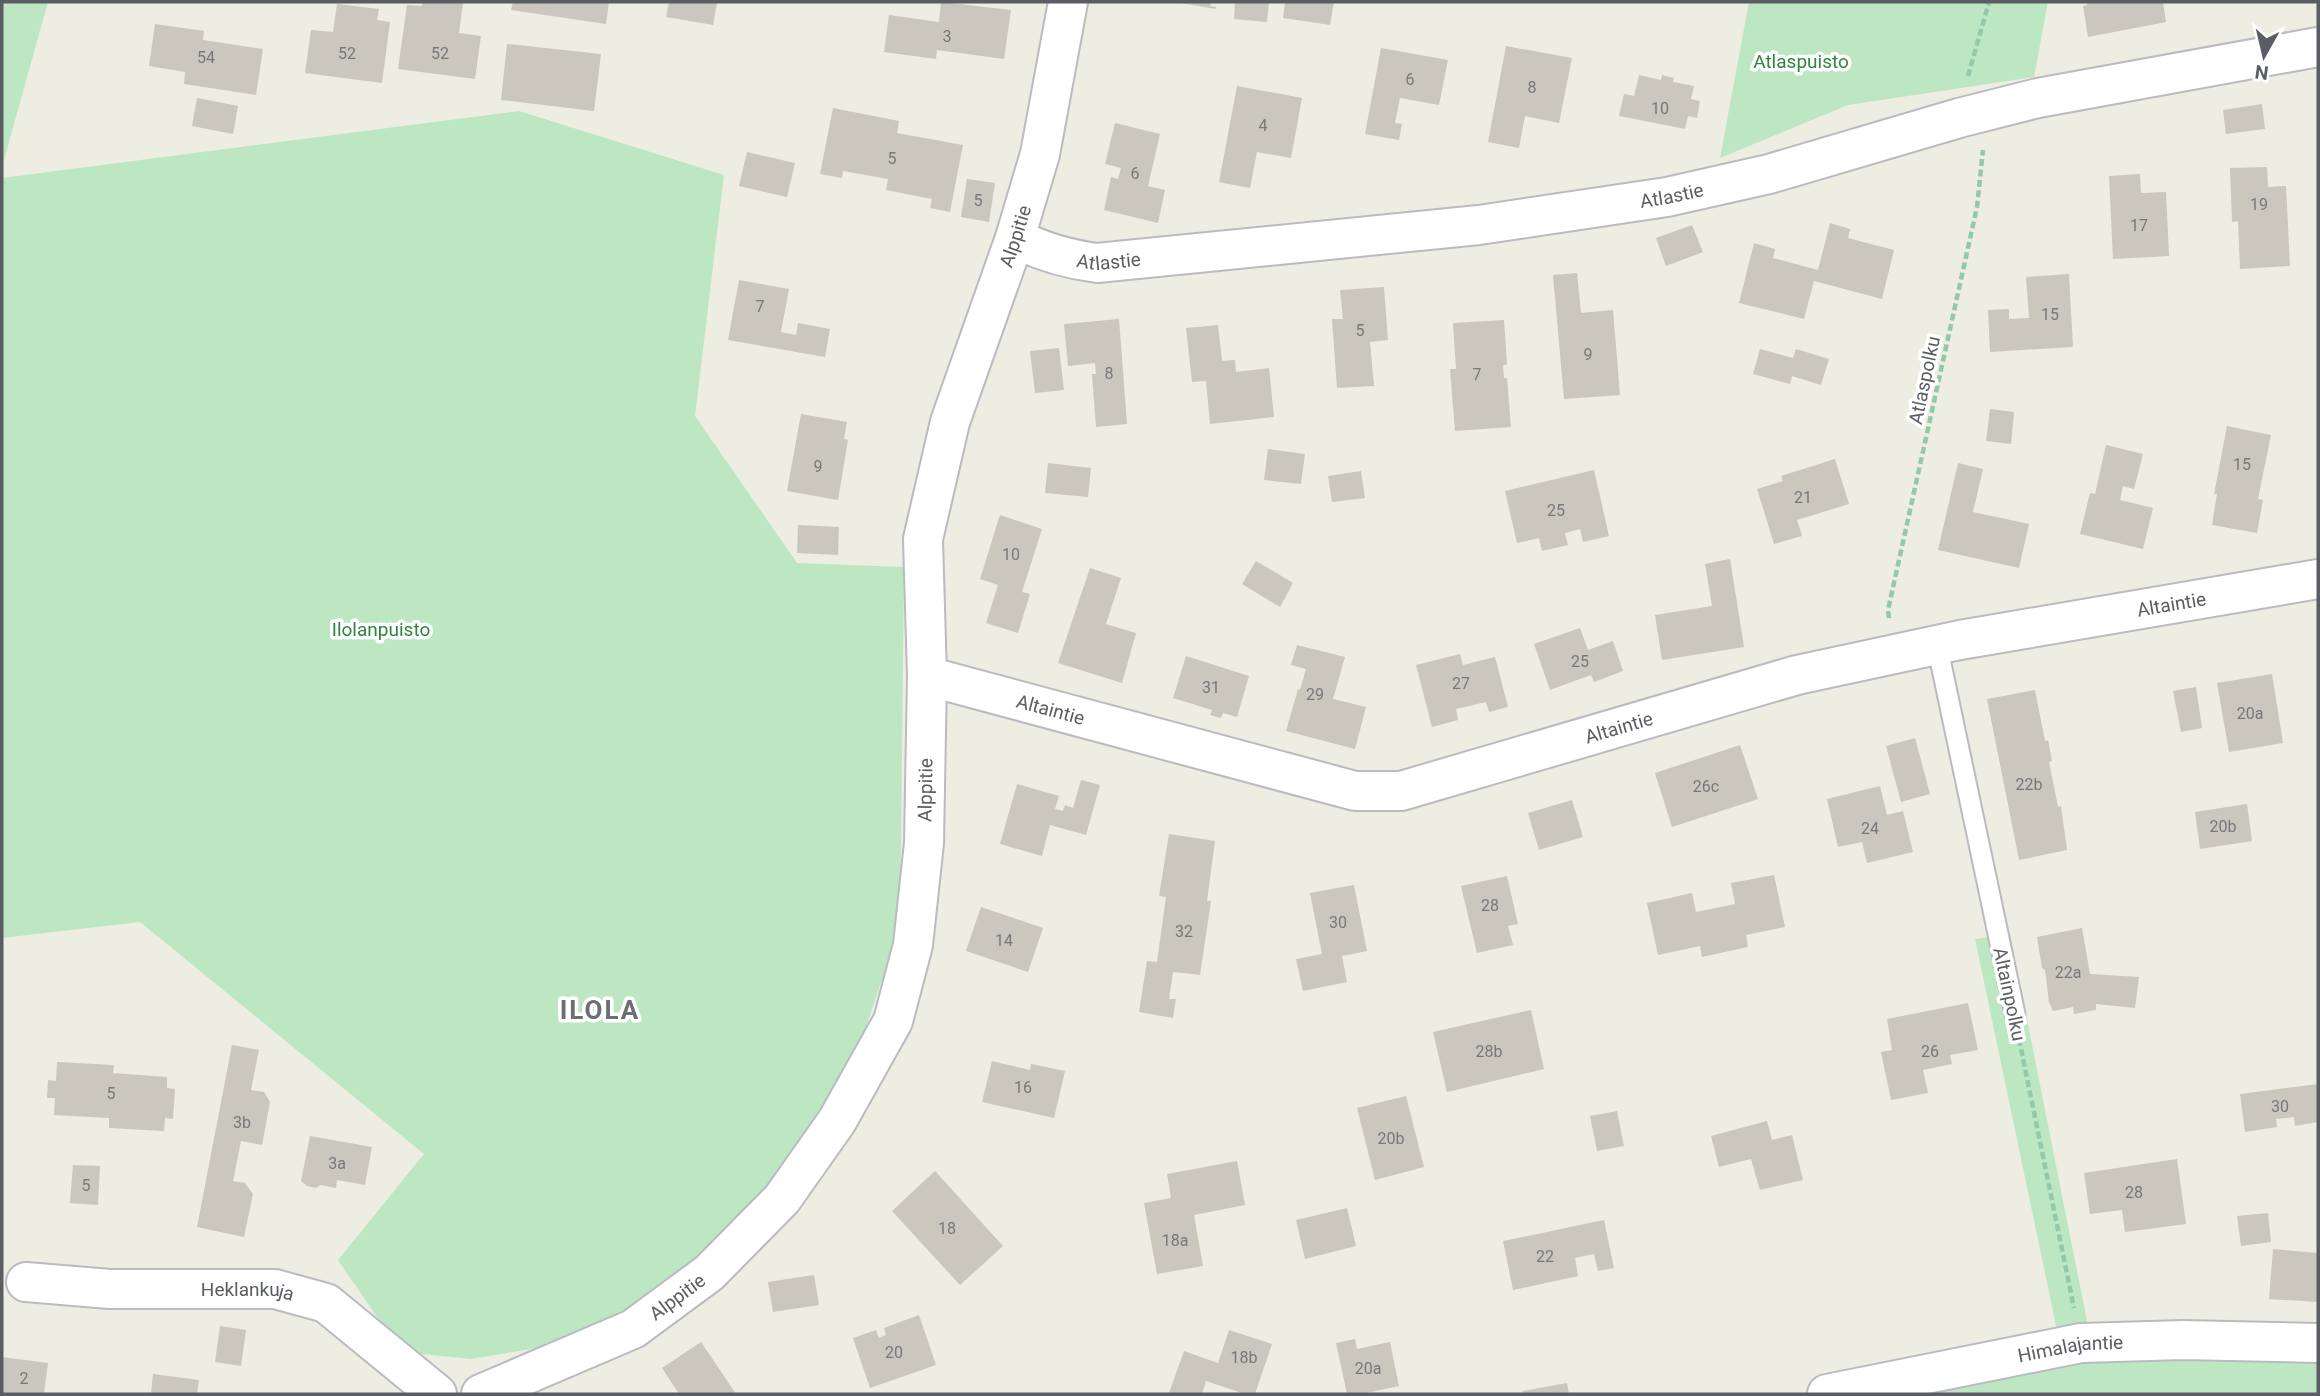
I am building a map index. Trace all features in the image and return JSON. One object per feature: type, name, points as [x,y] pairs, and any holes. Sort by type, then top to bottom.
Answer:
[{"type":"street","name":"Alppitie","points":[[481,1394],[633,1329],[709,1273],[782,1199],[837,1121],[893,1021],[913,945],[924,843],[927,676],[923,539],[950,422],[1015,238],[1040,154],[1068,2]]},
{"type":"street","name":"Atlastie","points":[[1015,238],[1039,250],[1071,260],[1097,263],[1479,225],[1679,195],[1769,174],[2038,99],[2318,47]]},
{"type":"street","name":"Altaintie","points":[[927,676],[1355,791],[1401,791],[1797,674],[1937,645],[2318,579]]},
{"type":"street","name":"Heklankuja","points":[[26,1282],[110,1289],[275,1289],[326,1303],[437,1394]]},
{"type":"street","name":"Himalajantie","points":[[1827,1394],[2081,1343],[2183,1340],[2318,1343]]},
{"type":"lane","name":"Altainpolku","points":[[1937,645],[2015,1014]]},
{"type":"path","name":"Atlaspolku","points":[[1895,653],[1888,610],[1977,207],[1971,62],[1989,2]]},
{"type":"path","name":"Altainpolku","points":[[2015,1014],[2081,1343]]},
{"type":"green space","points":[[2,2],[48,2],[2,167]]},
{"type":"green space","name":"Atlaspuisto","points":[[1749,2],[2048,2],[2034,77],[1848,105],[1720,158]]},
{"type":"green space","name":"Ilolanpuisto","points":[[519,111],[724,175],[695,416],[797,563],[904,567],[901,850],[897,935],[863,1036],[824,1121],[750,1217],[669,1287],[573,1342],[471,1359],[401,1352],[338,1260],[424,1154],[140,922],[2,938],[2,178]]},
{"type":"green space","points":[[2010,934],[2089,1331],[2058,1335],[1975,939]]},
{"type":"green space","points":[[2083,1355],[2318,1362],[2318,1394],[1891,1394]]},
{"type":"building","points":[[422,2],[463,3],[459,33],[481,36],[475,79],[398,69],[407,5],[422,6]]},
{"type":"building","points":[[513,2],[609,2],[606,24],[511,10]]},
{"type":"building","points":[[669,2],[717,2],[713,25],[666,17]]},
{"type":"building","points":[[941,2],[1011,10],[1004,59],[937,50],[936,59],[884,52],[889,15],[939,22]]},
{"type":"building","points":[[1175,2],[1211,2],[1210,6],[1216,9]]},
{"type":"building","points":[[1235,2],[1269,2],[1267,22],[1234,19]]},
{"type":"building","points":[[1285,2],[1334,2],[1330,25],[1283,18]]},
{"type":"building","points":[[2087,2],[2163,2],[2166,22],[2088,37],[2083,6],[2087,5]]},
{"type":"building","points":[[337,4],[379,9],[377,20],[390,22],[382,83],[305,73],[311,30],[333,32]]},
{"type":"building","points":[[155,24],[204,31],[203,40],[263,49],[256,95],[184,84],[185,72],[149,66]]},
{"type":"building","points":[[507,44],[601,54],[594,111],[501,100]]},
{"type":"building","points":[[1506,46],[1572,58],[1559,123],[1525,116],[1519,148],[1488,142]]},
{"type":"building","points":[[1381,48],[1448,60],[1439,105],[1400,98],[1395,123],[1402,124],[1399,140],[1365,134]]},
{"type":"building","points":[[1639,75],[1661,80],[1662,75],[1674,78],[1673,82],[1694,86],[1691,99],[1700,101],[1697,118],[1688,116],[1685,129],[1619,116],[1624,94],[1634,96]]},
{"type":"building","points":[[1237,86],[1302,98],[1291,158],[1257,152],[1250,188],[1219,182]]},
{"type":"building","points":[[197,98],[238,106],[233,134],[192,126]]},
{"type":"building","points":[[2262,104],[2265,129],[2226,134],[2223,110]]},
{"type":"building","points":[[833,108],[899,121],[897,133],[963,145],[950,212],[930,208],[932,199],[886,190],[888,179],[843,171],[842,178],[820,174]]},
{"type":"building","points":[[1115,123],[1160,134],[1148,186],[1165,190],[1158,223],[1104,210],[1111,177],[1118,179],[1121,168],[1105,164]]},
{"type":"building","points":[[747,152],[795,163],[787,197],[739,186]]},
{"type":"building","points":[[2267,167],[2268,187],[2286,186],[2290,266],[2240,269],[2238,221],[2232,222],[2230,168]]},
{"type":"building","points":[[2140,174],[2141,193],[2166,192],[2169,256],[2113,259],[2109,176]]},
{"type":"building","points":[[967,179],[995,183],[989,222],[961,217]]},
{"type":"building","points":[[1830,223],[1850,229],[1848,238],[1894,250],[1882,299],[1814,281],[1804,319],[1739,303],[1754,243],[1775,249],[1773,258],[1818,270]]},
{"type":"building","points":[[1692,225],[1703,252],[1666,266],[1656,238]]},
{"type":"building","points":[[1577,273],[1581,313],[1613,310],[1620,395],[1564,399],[1553,275]]},
{"type":"building","points":[[2069,274],[2073,347],[1990,352],[1988,310],[2009,309],[2009,319],[2029,318],[2026,277]]},
{"type":"building","points":[[739,280],[789,289],[781,332],[796,335],[798,323],[830,329],[825,357],[728,340]]},
{"type":"building","points":[[1384,287],[1388,340],[1370,342],[1374,386],[1337,388],[1332,319],[1343,319],[1340,290]]},
{"type":"building","points":[[1119,319],[1127,424],[1096,427],[1092,374],[1096,374],[1095,363],[1068,366],[1064,324]]},
{"type":"building","points":[[1504,320],[1507,365],[1503,365],[1504,378],[1507,378],[1511,427],[1455,431],[1450,369],[1456,369],[1453,323]]},
{"type":"building","points":[[1218,325],[1222,361],[1235,360],[1236,372],[1269,368],[1274,417],[1210,424],[1206,381],[1192,382],[1186,328]]},
{"type":"building","points":[[1059,348],[1064,390],[1035,393],[1030,351]]},
{"type":"building","points":[[1760,349],[1793,358],[1796,349],[1829,359],[1821,385],[1792,376],[1790,384],[1753,374]]},
{"type":"building","points":[[1990,409],[2014,412],[2011,444],[1986,441]]},
{"type":"building","points":[[801,414],[847,422],[844,439],[848,440],[838,500],[787,491]]},
{"type":"building","points":[[2227,426],[2271,435],[2258,499],[2263,500],[2257,533],[2212,525],[2217,494],[2214,494]]},
{"type":"building","points":[[2106,445],[2143,454],[2134,489],[2123,486],[2120,500],[2153,508],[2143,549],[2080,534],[2090,493],[2095,494]]},
{"type":"building","points":[[1268,449],[1305,454],[1301,484],[1264,480]]},
{"type":"building","points":[[1835,459],[1849,504],[1797,520],[1802,536],[1774,544],[1757,489],[1783,481],[1781,476]]},
{"type":"building","points":[[1048,463],[1091,468],[1088,497],[1045,493]]},
{"type":"building","points":[[1958,463],[1983,469],[1973,512],[2029,524],[2019,568],[1938,550]]},
{"type":"building","points":[[1594,470],[1609,536],[1583,542],[1580,529],[1565,533],[1568,545],[1542,551],[1539,538],[1517,543],[1505,491]]},
{"type":"building","points":[[1361,471],[1365,498],[1332,502],[1328,476]]},
{"type":"building","points":[[1000,515],[1042,529],[1022,592],[1030,594],[1018,633],[986,623],[998,585],[980,579]]},
{"type":"building","points":[[798,525],[839,527],[838,555],[797,553]]},
{"type":"building","points":[[1730,559],[1744,647],[1662,660],[1655,615],[1712,606],[1705,564]]},
{"type":"building","points":[[1256,561],[1293,583],[1280,607],[1242,584]]},
{"type":"building","points":[[1090,568],[1121,578],[1106,624],[1136,633],[1122,683],[1058,663]]},
{"type":"building","points":[[1580,628],[1588,650],[1613,641],[1623,671],[1594,682],[1591,675],[1550,690],[1534,644]]},
{"type":"building","points":[[1297,645],[1345,657],[1333,699],[1366,707],[1355,749],[1286,731],[1306,669],[1291,665]]},
{"type":"building","points":[[1460,654],[1463,665],[1495,657],[1508,707],[1489,712],[1486,702],[1456,709],[1458,720],[1432,727],[1416,665]]},
{"type":"building","points":[[1186,656],[1249,676],[1237,717],[1223,713],[1221,718],[1210,715],[1212,710],[1173,698]]},
{"type":"building","points":[[2272,674],[2283,743],[2229,752],[2217,683]]},
{"type":"building","points":[[2196,687],[2202,728],[2181,732],[2173,691]]},
{"type":"building","points":[[2035,690],[2045,741],[2048,740],[2052,761],[2049,762],[2058,807],[2061,806],[2067,850],[2019,860],[1987,699]]},
{"type":"building","points":[[1915,738],[1930,794],[1901,802],[1886,746]]},
{"type":"building","points":[[1740,745],[1758,799],[1672,827],[1655,773]]},
{"type":"building","points":[[1081,780],[1100,785],[1086,835],[1050,825],[1042,856],[1000,844],[1017,784],[1059,796],[1055,809],[1063,811],[1065,805],[1073,808]]},
{"type":"building","points":[[1880,786],[1887,815],[1903,811],[1913,852],[1867,863],[1862,842],[1838,847],[1827,799]]},
{"type":"building","points":[[1572,800],[1583,837],[1539,850],[1528,813]]},
{"type":"building","points":[[2247,804],[2252,841],[2200,849],[2195,812]]},
{"type":"building","points":[[1169,834],[1215,841],[1207,901],[1211,901],[1200,975],[1173,972],[1169,999],[1176,999],[1173,1018],[1139,1012],[1147,961],[1157,962],[1166,897],[1159,896]]},
{"type":"building","points":[[1774,875],[1785,927],[1746,935],[1748,947],[1702,957],[1700,946],[1658,955],[1647,903],[1692,893],[1696,912],[1735,904],[1731,883]]},
{"type":"building","points":[[1507,876],[1518,924],[1508,926],[1513,945],[1477,953],[1461,886]]},
{"type":"building","points":[[1354,885],[1367,951],[1342,956],[1347,982],[1303,991],[1296,959],[1322,954],[1310,893]]},
{"type":"building","points":[[981,907],[1043,928],[1028,972],[966,951]]},
{"type":"building","points":[[2082,928],[2090,974],[2139,977],[2135,1008],[2096,1004],[2096,1010],[2074,1014],[2073,1007],[2053,1011],[2037,937]]},
{"type":"building","points":[[1968,1003],[1978,1050],[1950,1055],[1952,1064],[1923,1070],[1928,1093],[1891,1100],[1881,1052],[1892,1050],[1887,1019]]},
{"type":"building","points":[[1531,1010],[1544,1069],[1447,1092],[1433,1032]]},
{"type":"building","points":[[232,1045],[259,1050],[251,1090],[264,1092],[270,1102],[262,1145],[241,1141],[233,1181],[245,1183],[253,1194],[244,1237],[197,1227]]},
{"type":"building","points":[[992,1061],[1030,1070],[1031,1064],[1065,1071],[1054,1118],[982,1102]]},
{"type":"building","points":[[57,1062],[114,1065],[113,1073],[167,1077],[167,1088],[175,1089],[173,1119],[165,1118],[164,1131],[109,1128],[109,1118],[54,1115],[55,1098],[47,1098],[48,1080],[56,1081]]},
{"type":"building","points":[[2318,1084],[2318,1122],[2295,1126],[2294,1117],[2276,1119],[2277,1127],[2245,1132],[2240,1094]]},
{"type":"building","points":[[1406,1096],[1424,1167],[1375,1180],[1357,1108]]},
{"type":"building","points":[[1617,1111],[1624,1146],[1597,1151],[1590,1116]]},
{"type":"building","points":[[1767,1121],[1772,1140],[1792,1135],[1803,1180],[1760,1190],[1751,1159],[1719,1167],[1711,1136]]},
{"type":"building","points":[[310,1136],[372,1147],[365,1185],[337,1180],[336,1188],[320,1185],[316,1188],[301,1181]]},
{"type":"building","points":[[2177,1159],[2186,1224],[2125,1232],[2122,1210],[2090,1214],[2084,1173]]},
{"type":"building","points":[[1237,1161],[1245,1205],[1194,1215],[1203,1266],[1157,1274],[1144,1203],[1171,1198],[1167,1174]]},
{"type":"building","points":[[73,1165],[100,1166],[98,1205],[70,1203]]},
{"type":"building","points":[[935,1171],[1003,1246],[960,1285],[892,1211]]},
{"type":"building","points":[[1347,1208],[1356,1246],[1305,1259],[1296,1220]]},
{"type":"building","points":[[2268,1213],[2271,1242],[2241,1246],[2237,1216]]},
{"type":"building","points":[[1604,1220],[1614,1268],[1598,1271],[1594,1254],[1575,1258],[1578,1276],[1513,1290],[1503,1241]]},
{"type":"building","points":[[2273,1249],[2318,1253],[2318,1302],[2269,1299]]},
{"type":"building","points":[[814,1275],[819,1305],[773,1312],[768,1282]]},
{"type":"building","points":[[919,1315],[936,1365],[870,1388],[853,1338],[876,1330],[879,1338],[886,1335],[884,1328]]},
{"type":"building","points":[[220,1326],[246,1330],[241,1366],[215,1362]]},
{"type":"building","points":[[1229,1330],[1272,1344],[1255,1394],[1245,1394],[1206,1381],[1202,1394],[1169,1393],[1184,1351],[1218,1363]]},
{"type":"building","points":[[1355,1339],[1357,1349],[1390,1342],[1399,1386],[1361,1394],[1347,1394],[1336,1343]]},
{"type":"building","points":[[701,1342],[736,1394],[679,1394],[662,1368]]},
{"type":"building","points":[[2,1357],[48,1363],[44,1394],[2,1394]]},
{"type":"building","points":[[153,1374],[199,1380],[197,1394],[151,1394]]},
{"type":"building","points":[[1567,1383],[1569,1394],[1523,1394],[1523,1391]]},
{"type":"district","name":"ILOLA","points":[[600,1010]]}]
